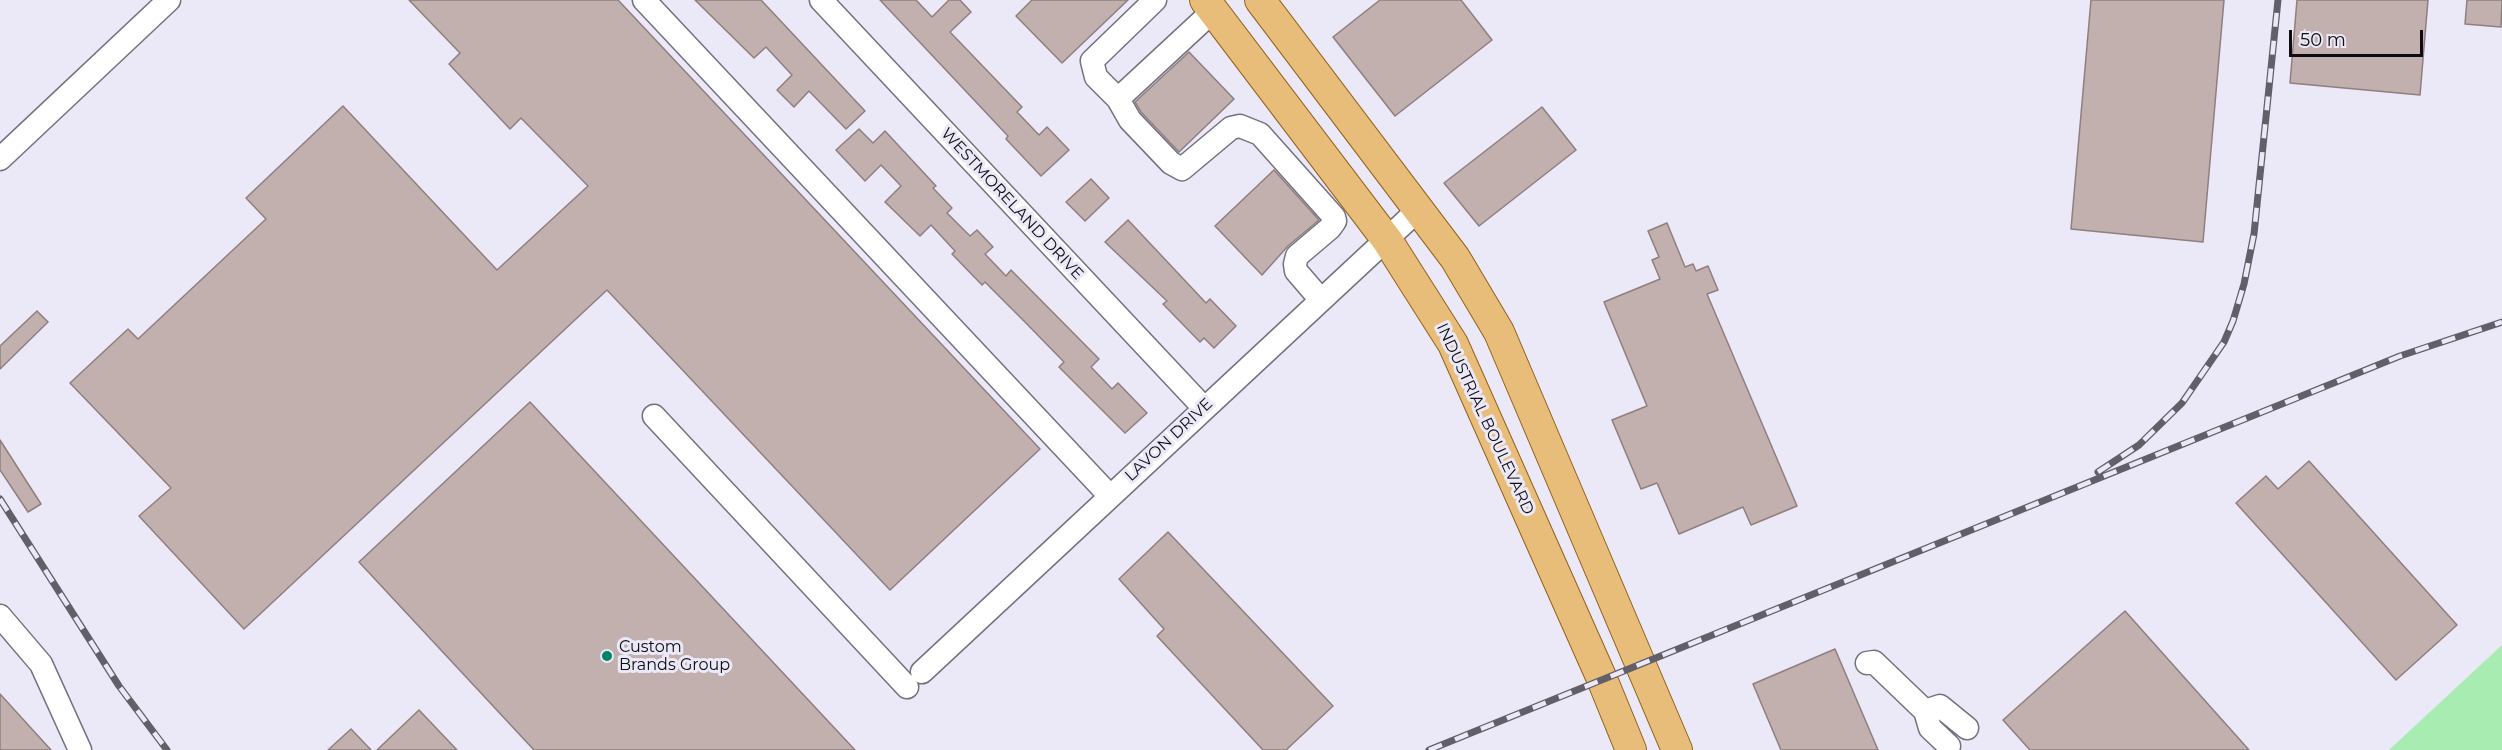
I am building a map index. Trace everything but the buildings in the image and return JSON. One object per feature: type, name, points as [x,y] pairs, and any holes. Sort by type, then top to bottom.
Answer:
[{"type":"main road","points":[[1260,0],[1455,258],[1499,332],[1677,750]]},
{"type":"main road","name":"INDUSTRIAL BOULEVARD","points":[[1209,5],[1387,240],[1430,304],[1475,390],[1631,750]]},
{"type":"street","points":[[0,159],[169,0]]},
{"type":"street","points":[[644,0],[1109,495]]},
{"type":"street","name":"WESTMORELAND DRIVE","points":[[821,0],[1203,408]]},
{"type":"street","points":[[1155,0],[1092,61],[1096,77],[1118,99],[1130,120],[1171,163],[1182,169],[1231,128],[1240,126],[1260,134],[1334,217],[1335,221],[1330,228],[1297,256],[1295,264],[1296,271],[1321,300]]},
{"type":"street","points":[[1118,99],[1209,5]]},
{"type":"street","points":[[1260,134],[1288,109]]},
{"type":"street","name":"LAVON DRIVE","points":[[654,416],[914,680],[1109,495],[1418,210]]},
{"type":"street","points":[[0,616],[41,664],[76,747],[80,750]]},
{"type":"street","points":[[1866,663],[1874,662],[1925,711],[1930,728],[1949,746]]},
{"type":"street","points":[[1925,711],[1940,706],[1967,728]]},
{"type":"green space","points":[[2502,645],[2502,750],[2389,750]]},
{"type":"railway","points":[[2098,472],[2139,445],[2182,403],[2224,342],[2233,321],[2244,284],[2254,234],[2278,0]]},
{"type":"railway","points":[[1429,750],[2400,356],[2502,322]]},
{"type":"railway","points":[[0,499],[119,686],[167,750]]},
{"type":"place","name":"Custom Brands Group","points":[[607,656]]}]
